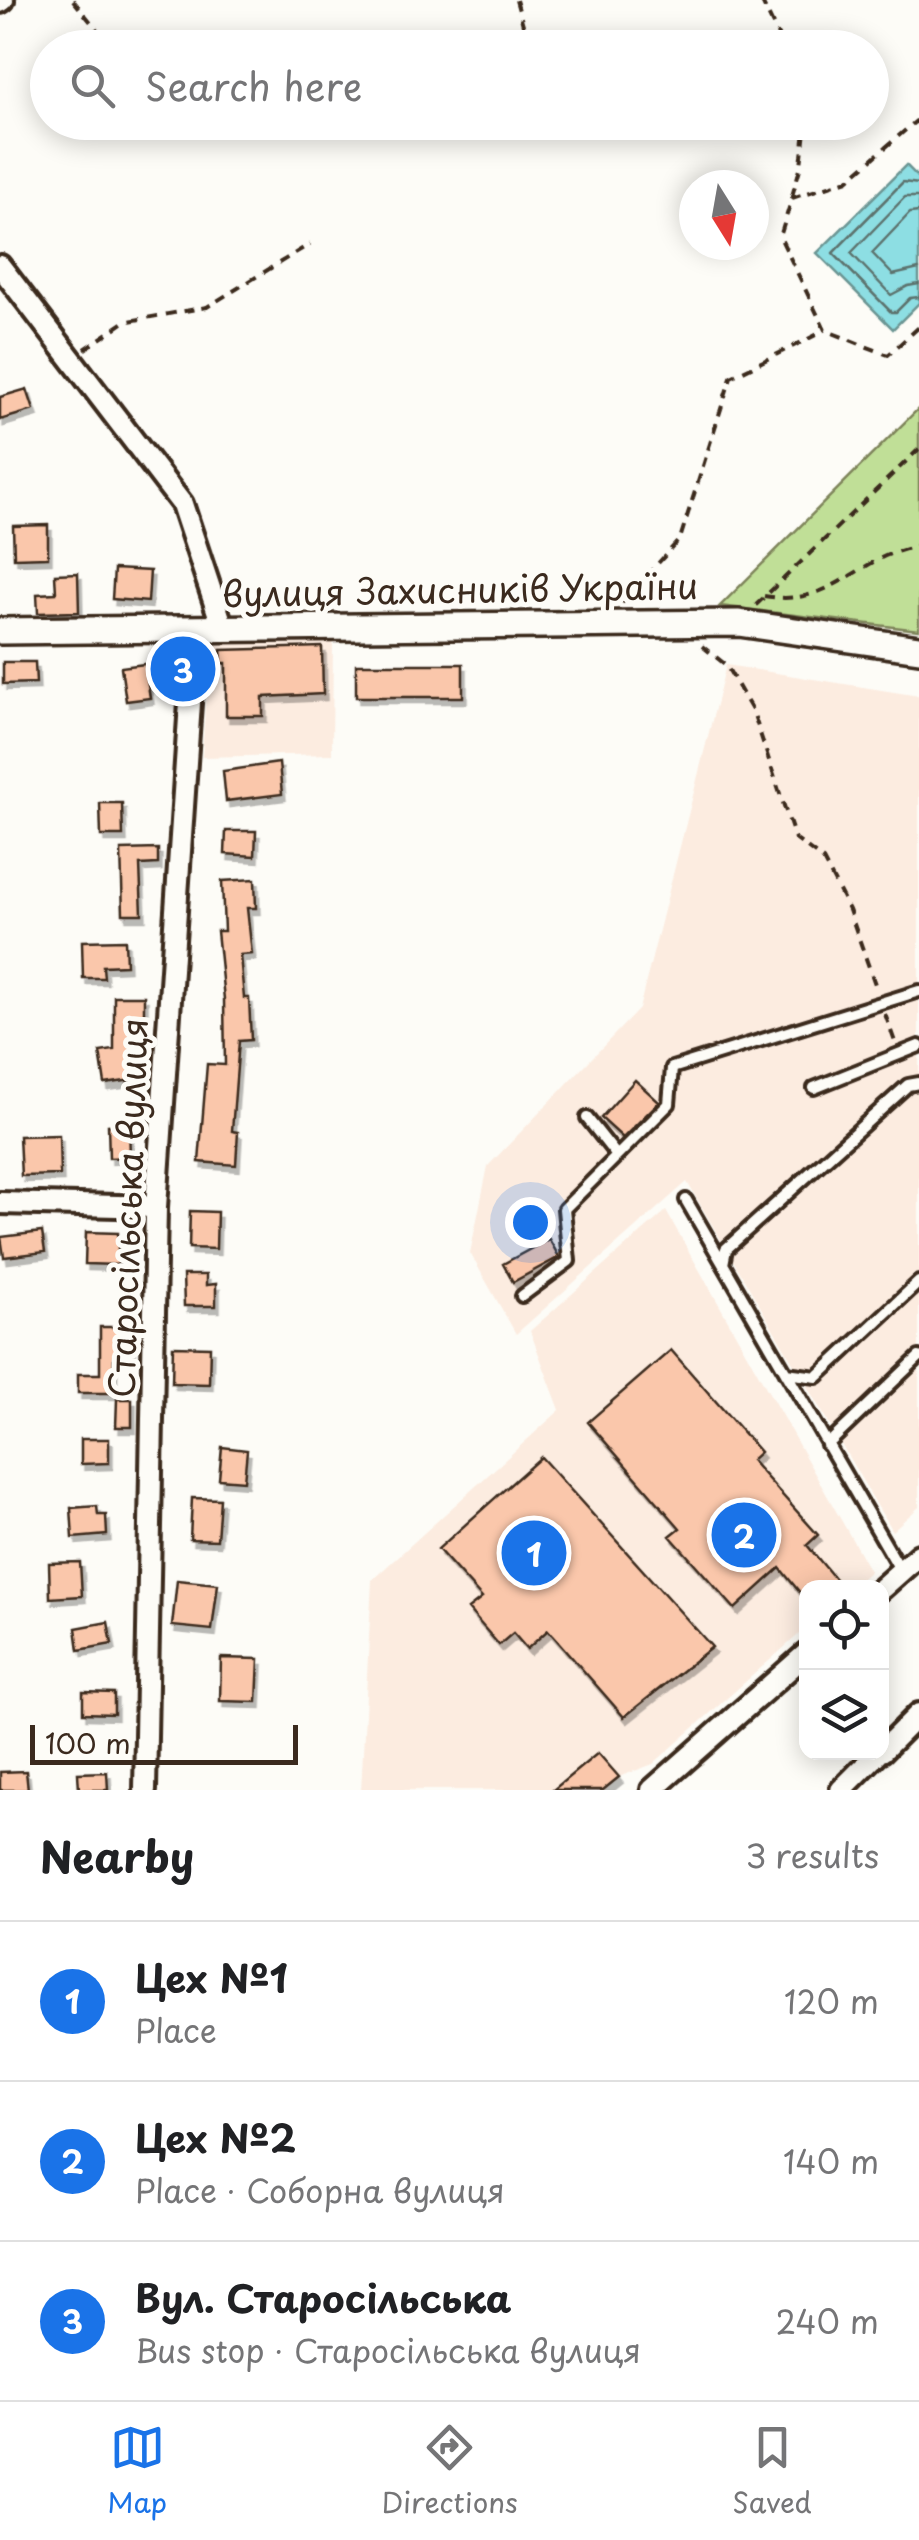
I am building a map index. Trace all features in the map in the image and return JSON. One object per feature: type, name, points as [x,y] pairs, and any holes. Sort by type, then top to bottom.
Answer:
[{"type":"street","points":[[0,266],[182,504],[223,628],[195,629]]},
{"type":"street","name":"вулиця Захисників України","points":[[223,628],[739,623],[919,649]]},
{"type":"street","name":"вулиця Захисників України","points":[[0,631],[195,629]]},
{"type":"street","name":"Старосільська вулиця","points":[[145,1790],[156,1207],[195,629]]},
{"type":"street","points":[[0,1203],[156,1207]]},
{"type":"street","points":[[889,1582],[919,1554]]},
{"type":"street","points":[[652,1790],[799,1660]]},
{"type":"street","points":[[889,1744],[919,1714]]},
{"type":"street","points":[[841,1790],[873,1760]]},
{"type":"lane","points":[[522,1296],[569,1261],[564,1209],[669,1104],[672,1068],[919,991]]},
{"type":"lane","points":[[814,1088],[919,1046]]},
{"type":"lane","points":[[723,1264],[726,1249],[908,1085],[919,1083]]},
{"type":"lane","points":[[587,1118],[617,1156]]},
{"type":"lane","points":[[686,1200],[901,1571]]},
{"type":"lane","points":[[786,1373],[818,1378],[919,1282]]},
{"type":"lane","points":[[827,1444],[919,1357]]},
{"type":"path","points":[[72,0],[97,30]]},
{"type":"path","points":[[516,0],[524,30]]},
{"type":"path","points":[[761,0],[775,30]]},
{"type":"path","points":[[792,198],[848,180],[916,121],[919,124]]},
{"type":"path","points":[[804,140],[802,165],[780,237],[825,330],[888,354],[919,327]]},
{"type":"path","points":[[73,357],[124,322],[207,307],[310,244]]},
{"type":"path","points":[[602,624],[680,539],[731,377],[825,330]]},
{"type":"path","points":[[739,623],[919,449]]},
{"type":"path","points":[[764,596],[787,600],[824,592],[885,556],[919,545]]},
{"type":"path","points":[[674,624],[726,665],[753,712],[795,839],[822,860],[849,910],[900,1054]]},
{"type":"shaded area","points":[[333,640],[332,754],[202,757],[209,642]]},
{"type":"shaded area","points":[[726,665],[919,696],[919,1507],[892,1531],[687,1182],[516,1334],[470,1253],[488,1166],[639,1009]]},
{"type":"shaded area","points":[[666,1211],[870,1571],[860,1580],[799,1580],[799,1634],[653,1764],[619,1777],[603,1790],[361,1790],[372,1580],[560,1410],[530,1331]]},
{"type":"green space","points":[[919,408],[919,630],[720,606]]},
{"type":"water","points":[[906,165],[919,178],[919,303],[893,329],[817,253]]},
{"type":"building","points":[[27,389],[34,410],[0,420],[0,397]]},
{"type":"building","points":[[48,525],[48,557],[14,558],[13,526]]},
{"type":"building","points":[[114,569],[150,571],[148,602],[112,599]]},
{"type":"building","points":[[78,573],[79,612],[38,613],[37,594],[56,593],[55,574]]},
{"type":"building","points":[[322,647],[323,694],[263,697],[263,716],[226,716],[226,663],[222,663],[221,650]]},
{"type":"building","points":[[3,662],[35,662],[36,683],[3,684]]},
{"type":"building","points":[[145,664],[150,698],[126,701],[121,667]]},
{"type":"building","points":[[356,664],[463,664],[463,697],[356,697]]},
{"type":"building","points":[[279,763],[282,794],[226,801],[223,771]]},
{"type":"building","points":[[100,803],[122,803],[123,836],[101,836]]},
{"type":"building","points":[[226,831],[256,831],[255,856],[225,854]]},
{"type":"building","points":[[158,849],[158,864],[140,865],[142,914],[123,914],[121,850]]},
{"type":"building","points":[[255,879],[256,908],[247,908],[252,954],[240,955],[244,998],[249,998],[251,1040],[239,1041],[232,1131],[238,1132],[236,1165],[199,1162],[207,1064],[225,1065],[217,931],[224,931],[222,881]]},
{"type":"building","points":[[125,940],[126,965],[103,966],[104,978],[83,978],[82,941]]},
{"type":"building","points":[[114,996],[144,996],[144,1026],[131,1026],[139,1079],[105,1084],[100,1052],[114,1050]]},
{"type":"building","points":[[635,1080],[659,1102],[623,1138],[601,1118]]},
{"type":"building","points":[[129,1124],[130,1157],[109,1158],[108,1125]]},
{"type":"building","points":[[59,1135],[60,1175],[21,1176],[19,1136]]},
{"type":"building","points":[[190,1211],[217,1212],[216,1249],[189,1248]]},
{"type":"building","points":[[42,1232],[45,1252],[4,1257],[1,1237]]},
{"type":"building","points":[[86,1232],[118,1233],[118,1265],[85,1264]]},
{"type":"building","points":[[549,1239],[559,1257],[513,1282],[503,1264]]},
{"type":"building","points":[[183,1275],[206,1275],[206,1285],[216,1284],[216,1306],[184,1306]]},
{"type":"building","points":[[100,1327],[133,1327],[132,1356],[114,1356],[113,1393],[78,1393],[78,1374],[100,1374]]},
{"type":"building","points":[[173,1346],[210,1347],[209,1384],[172,1383]]},
{"type":"building","points":[[671,1350],[760,1452],[751,1460],[818,1535],[807,1545],[836,1580],[799,1580],[799,1591],[780,1568],[735,1609],[670,1536],[680,1528],[588,1422]]},
{"type":"building","points":[[117,1399],[132,1399],[132,1427],[116,1427]]},
{"type":"building","points":[[81,1439],[109,1439],[109,1463],[81,1464]]},
{"type":"building","points":[[222,1447],[247,1450],[244,1481],[219,1479]]},
{"type":"building","points":[[541,1457],[712,1647],[624,1717],[548,1630],[527,1649],[513,1633],[499,1645],[468,1609],[482,1598],[438,1549]]},
{"type":"building","points":[[192,1498],[220,1499],[217,1540],[190,1539]]},
{"type":"building","points":[[97,1506],[98,1515],[106,1515],[107,1535],[73,1538],[71,1508]]},
{"type":"building","points":[[80,1562],[82,1596],[50,1598],[49,1563]]},
{"type":"building","points":[[177,1580],[218,1584],[212,1630],[172,1626]]},
{"type":"building","points":[[108,1622],[112,1644],[79,1650],[76,1628]]},
{"type":"building","points":[[221,1658],[259,1659],[257,1702],[220,1701]]},
{"type":"building","points":[[83,1692],[114,1693],[114,1714],[83,1713]]},
{"type":"building","points":[[598,1753],[619,1777],[603,1790],[553,1790]]},
{"type":"building","points":[[26,1771],[28,1790],[0,1790],[0,1772]]},
{"type":"building","points":[[107,1772],[108,1790],[79,1790],[78,1773]]},
{"type":"place","name":"Вул. Старосільська","points":[[183,669]]},
{"type":"place","name":"Цех №2","points":[[744,1535]]},
{"type":"place","name":"Цех №1","points":[[534,1553]]}]
